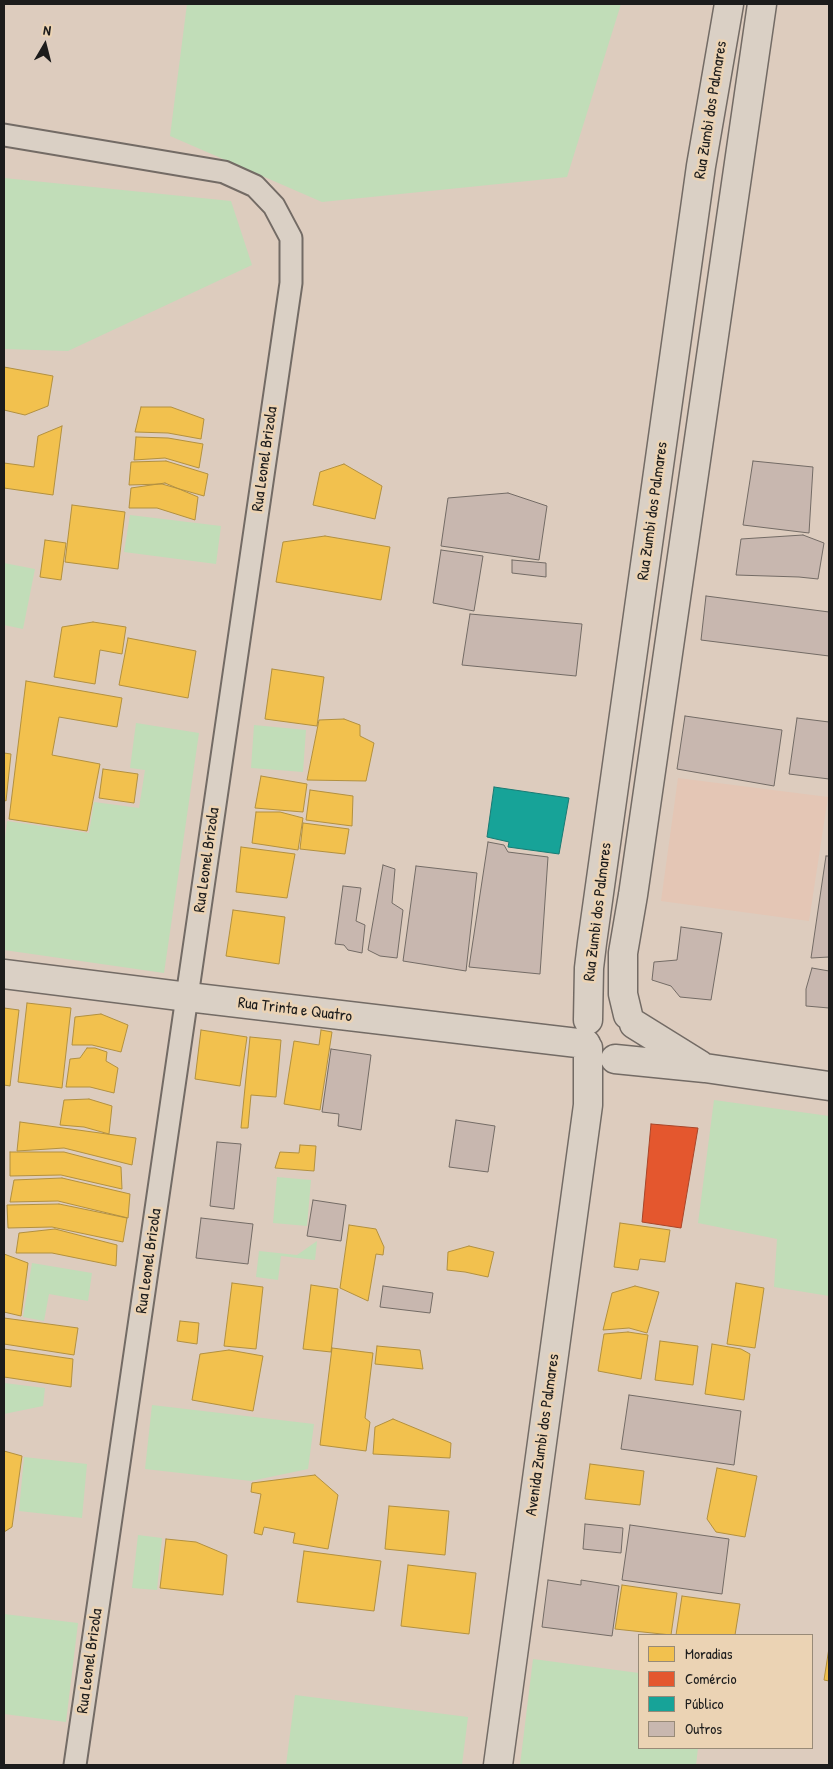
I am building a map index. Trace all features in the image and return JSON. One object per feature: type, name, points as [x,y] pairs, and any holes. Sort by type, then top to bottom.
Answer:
[{"type":"street","name":"Rua Zumbi dos Palmares","points":[[729,4],[701,166],[589,968],[597,1046],[624,1056],[630,1050],[636,1033],[623,994],[623,953],[638,867],[762,4]]},
{"type":"street","name":"Rua Leonel Brizola","points":[[4,135],[224,172],[255,186],[274,206],[291,238],[291,283],[75,1765]]},
{"type":"street","name":"Rua Trinta e Quatro","points":[[4,974],[597,1046],[705,1068],[829,1086]]},
{"type":"street","points":[[597,1046],[596,1012],[607,1008],[618,1010],[705,1068]]},
{"type":"street","name":"Avenida Zumbi dos Palmares","points":[[498,1765],[597,1046]]},
{"type":"shaded area","points":[[678,778],[828,797],[809,921],[661,901]]},
{"type":"green space","points":[[187,4],[621,4],[567,177],[322,202],[170,136]]},
{"type":"green space","points":[[4,178],[231,201],[252,265],[68,351],[4,349]]},
{"type":"green space","points":[[130,515],[221,526],[216,564],[124,552]]},
{"type":"green space","points":[[4,563],[35,569],[23,629],[4,625]]},
{"type":"green space","points":[[136,723],[199,733],[164,973],[4,950],[4,846],[7,821],[89,833],[94,802],[139,808],[145,770],[130,768]]},
{"type":"green space","points":[[254,725],[306,730],[303,772],[251,768]]},
{"type":"green space","points":[[714,1100],[829,1116],[829,1296],[774,1287],[777,1239],[698,1223]]},
{"type":"green space","points":[[277,1177],[311,1180],[307,1226],[273,1223]]},
{"type":"green space","points":[[317,1241],[315,1260],[281,1256],[278,1280],[256,1277],[259,1251],[297,1255]]},
{"type":"green space","points":[[32,1263],[92,1273],[88,1301],[49,1294],[44,1321],[23,1317]]},
{"type":"green space","points":[[4,1383],[45,1388],[43,1406],[4,1414]]},
{"type":"green space","points":[[152,1405],[314,1424],[308,1469],[251,1481],[145,1469]]},
{"type":"green space","points":[[24,1457],[87,1464],[82,1518],[19,1511]]},
{"type":"green space","points":[[138,1535],[162,1538],[157,1590],[132,1588]]},
{"type":"green space","points":[[4,1614],[78,1623],[66,1722],[4,1714]]},
{"type":"green space","points":[[533,1659],[638,1673],[638,1749],[698,1749],[696,1765],[520,1765]]},
{"type":"green space","points":[[295,1695],[468,1717],[462,1765],[286,1765]]},
{"type":"building: Moradias","points":[[4,367],[53,376],[48,406],[25,415],[4,410]]},
{"type":"building: Moradias","points":[[141,407],[171,407],[204,419],[201,439],[168,433],[135,432]]},
{"type":"building: Moradias","points":[[62,426],[53,495],[4,488],[4,463],[34,467],[38,436]]},
{"type":"building: Moradias","points":[[136,437],[168,438],[203,444],[199,468],[165,458],[134,460]]},
{"type":"building: Moradias","points":[[166,461],[208,474],[204,496],[162,484],[129,485],[131,462]]},
{"type":"building: Moradias","points":[[344,464],[382,486],[375,519],[313,505],[320,472]]},
{"type":"building: Moradias","points":[[165,483],[198,497],[195,520],[157,508],[129,508],[131,488]]},
{"type":"building: Moradias","points":[[72,505],[125,512],[118,569],[65,562]]},
{"type":"building: Moradias","points":[[325,536],[390,547],[381,600],[276,582],[283,542]]},
{"type":"building: Moradias","points":[[45,540],[66,543],[61,580],[40,577]]},
{"type":"building: Moradias","points":[[93,622],[126,627],[122,654],[100,650],[95,684],[54,677],[62,627]]},
{"type":"building: Moradias","points":[[128,638],[196,651],[188,698],[119,685]]},
{"type":"building: Moradias","points":[[272,669],[324,677],[317,726],[265,719]]},
{"type":"building: Moradias","points":[[26,681],[122,698],[117,727],[59,717],[52,755],[100,764],[87,831],[9,819]]},
{"type":"building: Moradias","points":[[344,719],[360,725],[360,736],[374,743],[366,781],[307,780],[319,720]]},
{"type":"building: Moradias","points":[[4,753],[11,754],[6,801],[4,800]]},
{"type":"building: Moradias","points":[[103,769],[138,774],[134,803],[99,798]]},
{"type":"building: Moradias","points":[[261,776],[307,784],[303,812],[255,808]]},
{"type":"building: Moradias","points":[[310,790],[353,796],[352,826],[306,820]]},
{"type":"building: Moradias","points":[[256,812],[280,812],[303,818],[298,850],[252,843]]},
{"type":"building: Moradias","points":[[303,823],[349,829],[345,854],[300,849]]},
{"type":"building: Moradias","points":[[241,847],[295,854],[287,898],[236,892]]},
{"type":"building: Moradias","points":[[233,910],[285,917],[279,964],[226,956]]},
{"type":"building: Moradias","points":[[27,1003],[71,1008],[62,1088],[18,1082]]},
{"type":"building: Moradias","points":[[4,1008],[19,1010],[10,1086],[4,1085]]},
{"type":"building: Moradias","points":[[101,1014],[128,1025],[121,1052],[92,1045],[72,1045],[75,1017]]},
{"type":"building: Moradias","points":[[201,1030],[247,1037],[240,1086],[195,1079]]},
{"type":"building: Moradias","points":[[321,1030],[332,1032],[320,1110],[284,1104],[294,1041],[319,1045]]},
{"type":"building: Moradias","points":[[250,1037],[281,1040],[276,1097],[251,1095],[248,1128],[241,1128]]},
{"type":"building: Moradias","points":[[87,1048],[95,1048],[107,1052],[106,1061],[118,1068],[114,1093],[90,1087],[66,1087],[70,1059],[80,1058]]},
{"type":"building: Moradias","points":[[89,1099],[112,1106],[109,1134],[84,1127],[60,1125],[64,1100]]},
{"type":"building: Moradias","points":[[20,1122],[136,1138],[132,1165],[64,1148],[17,1151]]},
{"type":"building: Moradias","points":[[300,1145],[316,1146],[314,1171],[275,1168],[280,1152],[299,1153]]},
{"type":"building: Moradias","points":[[10,1152],[64,1152],[121,1167],[122,1189],[61,1175],[10,1176]]},
{"type":"building: Moradias","points":[[62,1178],[130,1194],[128,1218],[58,1201],[10,1202],[14,1180]]},
{"type":"building: Moradias","points":[[59,1204],[127,1218],[123,1242],[52,1227],[8,1228],[7,1205]]},
{"type":"building: Moradias","points":[[620,1223],[670,1230],[665,1262],[640,1259],[638,1270],[614,1267]]},
{"type":"building: Moradias","points":[[349,1225],[376,1229],[384,1247],[383,1255],[376,1254],[368,1301],[340,1288]]},
{"type":"building: Moradias","points":[[55,1229],[117,1245],[116,1266],[52,1253],[16,1253],[19,1233]]},
{"type":"building: Moradias","points":[[469,1246],[494,1252],[488,1277],[447,1270],[448,1252]]},
{"type":"building: Moradias","points":[[4,1254],[28,1263],[21,1316],[4,1312]]},
{"type":"building: Moradias","points":[[232,1283],[263,1287],[256,1349],[224,1346]]},
{"type":"building: Moradias","points":[[736,1283],[764,1288],[755,1348],[727,1344]]},
{"type":"building: Moradias","points":[[311,1285],[338,1289],[331,1352],[303,1349]]},
{"type":"building: Moradias","points":[[635,1286],[659,1292],[647,1333],[629,1328],[603,1330],[612,1293]]},
{"type":"building: Moradias","points":[[4,1318],[78,1328],[74,1355],[4,1344]]},
{"type":"building: Moradias","points":[[180,1321],[199,1323],[197,1344],[177,1341]]},
{"type":"building: Moradias","points":[[628,1332],[648,1335],[641,1379],[598,1371],[604,1334]]},
{"type":"building: Moradias","points":[[660,1341],[698,1346],[693,1385],[655,1380]]},
{"type":"building: Moradias","points":[[712,1344],[741,1349],[750,1354],[744,1400],[705,1394]]},
{"type":"building: Moradias","points":[[377,1346],[420,1350],[423,1369],[375,1364]]},
{"type":"building: Moradias","points":[[332,1348],[373,1353],[365,1418],[370,1422],[366,1451],[320,1445]]},
{"type":"building: Moradias","points":[[4,1349],[73,1359],[71,1387],[4,1377]]},
{"type":"building: Moradias","points":[[229,1350],[263,1356],[253,1411],[192,1400],[200,1354]]},
{"type":"building: Moradias","points":[[393,1419],[451,1443],[450,1458],[373,1454],[375,1427]]},
{"type":"building: Moradias","points":[[4,1451],[22,1456],[12,1527],[4,1532]]},
{"type":"building: Moradias","points":[[590,1464],[644,1471],[640,1505],[585,1499]]},
{"type":"building: Moradias","points":[[717,1468],[757,1476],[745,1537],[716,1532],[707,1519]]},
{"type":"building: Moradias","points":[[315,1475],[338,1495],[328,1549],[293,1543],[295,1533],[264,1527],[262,1535],[254,1533],[261,1494],[251,1492],[252,1483]]},
{"type":"building: Moradias","points":[[389,1506],[449,1511],[445,1555],[385,1549]]},
{"type":"building: Moradias","points":[[166,1539],[196,1542],[227,1555],[223,1595],[160,1588]]},
{"type":"building: Moradias","points":[[304,1551],[381,1561],[374,1611],[297,1602]]},
{"type":"building: Moradias","points":[[408,1565],[476,1573],[469,1634],[401,1626]]},
{"type":"building: Moradias","points":[[622,1585],[677,1593],[671,1634],[615,1629]]},
{"type":"building: Moradias","points":[[682,1596],[740,1604],[735,1634],[676,1634]]},
{"type":"building: Moradias","points":[[829,1648],[829,1681],[824,1680]]},
{"type":"building: Comércio","points":[[651,1124],[698,1128],[681,1228],[642,1222]]},
{"type":"building: Público","points":[[494,787],[569,798],[559,854],[508,847],[509,842],[487,837]]},
{"type":"building: Outros","points":[[753,461],[813,467],[809,533],[743,525]]},
{"type":"building: Outros","points":[[508,493],[547,506],[539,560],[441,546],[448,498]]},
{"type":"building: Outros","points":[[803,535],[824,543],[818,579],[736,575],[741,539]]},
{"type":"building: Outros","points":[[441,550],[483,556],[474,611],[433,603]]},
{"type":"building: Outros","points":[[512,560],[546,563],[546,577],[512,573]]},
{"type":"building: Outros","points":[[706,596],[829,612],[829,656],[701,640]]},
{"type":"building: Outros","points":[[470,614],[582,624],[576,676],[462,665]]},
{"type":"building: Outros","points":[[685,716],[782,730],[774,786],[677,769]]},
{"type":"building: Outros","points":[[797,718],[829,722],[829,779],[789,774]]},
{"type":"building: Outros","points":[[488,842],[504,845],[508,852],[548,857],[540,974],[469,967]]},
{"type":"building: Outros","points":[[826,856],[829,856],[829,957],[811,958]]},
{"type":"building: Outros","points":[[383,865],[395,869],[392,903],[403,910],[397,958],[380,956],[368,950]]},
{"type":"building: Outros","points":[[416,866],[477,873],[466,971],[403,961]]},
{"type":"building: Outros","points":[[343,886],[361,888],[356,921],[365,925],[362,953],[348,950],[344,945],[335,944]]},
{"type":"building: Outros","points":[[681,927],[722,933],[711,1000],[680,997],[671,986],[652,980],[654,962],[677,960]]},
{"type":"building: Outros","points":[[812,968],[829,971],[829,1008],[806,1006],[806,989]]},
{"type":"building: Outros","points":[[331,1049],[371,1055],[361,1130],[338,1126],[339,1114],[322,1112]]},
{"type":"building: Outros","points":[[456,1120],[495,1126],[488,1172],[449,1167]]},
{"type":"building: Outros","points":[[217,1142],[241,1144],[234,1209],[210,1206]]},
{"type":"building: Outros","points":[[313,1200],[346,1205],[341,1241],[307,1236]]},
{"type":"building: Outros","points":[[201,1218],[253,1224],[248,1264],[196,1258]]},
{"type":"building: Outros","points":[[383,1286],[433,1293],[430,1313],[380,1307]]},
{"type":"building: Outros","points":[[629,1395],[741,1411],[734,1465],[621,1449]]},
{"type":"building: Outros","points":[[585,1524],[623,1528],[621,1553],[583,1549]]},
{"type":"building: Outros","points":[[630,1525],[729,1539],[722,1594],[622,1580]]},
{"type":"building: Outros","points":[[548,1580],[581,1585],[581,1580],[619,1586],[612,1636],[542,1627]]}]
